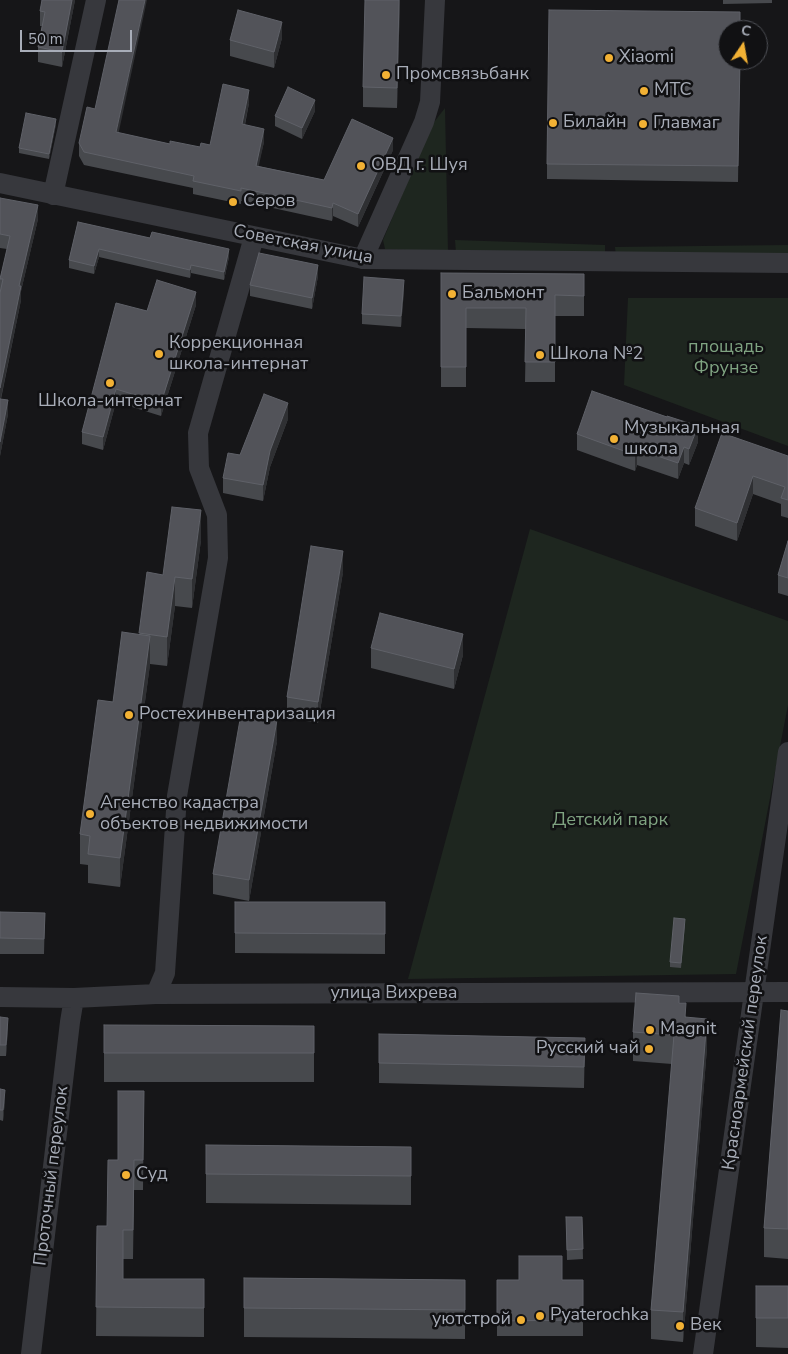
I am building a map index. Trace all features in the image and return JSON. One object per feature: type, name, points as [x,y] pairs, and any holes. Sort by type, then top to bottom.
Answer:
[{"type":"street","points":[[54,194],[96,0]]},
{"type":"street","points":[[363,259],[424,122],[430,102],[435,0]]},
{"type":"street","name":"Советская улица","points":[[0,183],[363,259],[611,263],[788,263]]},
{"type":"street","points":[[156,994],[165,973],[177,796],[218,558],[217,515],[199,468],[198,433],[254,236]]},
{"type":"street","name":"Красноармейский переулок","points":[[703,1354],[788,752]]},
{"type":"street","name":"улица Вихрева","points":[[0,997],[74,998],[156,994],[788,992]]},
{"type":"street","name":"Проточный переулок","points":[[31,1354],[74,998]]},
{"type":"green space","points":[[445,108],[448,252],[385,249],[383,240],[431,126]]},
{"type":"green space","points":[[455,240],[605,245],[605,256],[456,253]]},
{"type":"green space","points":[[788,245],[788,258],[616,257],[615,247]]},
{"type":"green space","name":"площадь Фрунзе","points":[[628,298],[788,298],[788,446],[624,385]]},
{"type":"green space","name":"Детский парк","points":[[530,529],[788,621],[788,705],[736,974],[408,979]]},
{"type":"building","points":[[42,0],[72,0],[62,52],[38,47],[45,12],[40,11]]},
{"type":"building","points":[[119,0],[145,0],[116,132],[170,144],[170,141],[200,147],[201,143],[210,145],[223,84],[249,90],[242,124],[264,129],[256,166],[324,180],[352,119],[393,138],[358,214],[333,203],[332,208],[241,188],[241,191],[193,181],[194,176],[84,152],[79,143],[87,107],[95,109]]},
{"type":"building","points":[[365,0],[399,0],[397,88],[363,87]]},
{"type":"building","points":[[238,10],[282,22],[274,52],[230,40]]},
{"type":"building","name":"Главмаг","points":[[549,10],[740,12],[740,20],[718,20],[718,70],[740,70],[738,166],[547,164]]},
{"type":"building","points":[[288,87],[315,100],[302,128],[275,116]]},
{"type":"building","points":[[26,113],[56,119],[49,154],[19,148]]},
{"type":"building","points":[[0,198],[38,205],[19,286],[21,286],[0,388],[0,293],[3,279],[0,279],[10,236],[0,234]]},
{"type":"building","points":[[78,222],[150,238],[152,232],[229,249],[224,272],[191,265],[190,270],[99,249],[94,266],[69,260]]},
{"type":"building","points":[[259,253],[318,265],[312,298],[250,285]]},
{"type":"building","name":"Школа №2","points":[[441,273],[584,274],[584,296],[555,295],[555,362],[525,362],[526,308],[466,308],[466,367],[441,367]]},
{"type":"building","points":[[364,277],[404,280],[401,316],[362,314]]},
{"type":"building","points":[[157,280],[196,292],[161,403],[116,389],[103,437],[82,432],[116,303],[147,311]]},
{"type":"building","points":[[592,391],[698,426],[689,449],[684,447],[678,463],[637,449],[635,455],[577,434]]},
{"type":"building","points":[[264,394],[288,403],[270,451],[263,485],[223,478],[228,453],[240,455]]},
{"type":"building","points":[[0,399],[8,400],[0,442]]},
{"type":"building","points":[[722,433],[788,456],[788,500],[781,498],[785,487],[753,476],[737,523],[695,508]]},
{"type":"building","points":[[172,507],[201,510],[192,579],[175,577],[167,637],[139,633],[147,572],[163,575]]},
{"type":"building","points":[[788,541],[788,578],[778,575]]},
{"type":"building","points":[[311,546],[343,551],[318,702],[287,697]]},
{"type":"building","points":[[380,613],[463,634],[454,669],[371,648]]},
{"type":"building","points":[[122,632],[150,636],[120,858],[88,854],[90,836],[80,834],[98,700],[113,702]]},
{"type":"building","points":[[241,714],[277,720],[249,880],[213,874]]},
{"type":"building","points":[[235,902],[385,902],[385,934],[235,933]]},
{"type":"building","points":[[0,912],[45,913],[44,939],[0,938]]},
{"type":"building","points":[[674,918],[685,919],[681,963],[670,962]]},
{"type":"building","points":[[636,993],[679,996],[679,1003],[686,1003],[685,1017],[707,1019],[683,1312],[651,1310],[674,1035],[633,1032]]},
{"type":"building","points":[[781,1010],[788,1011],[788,1229],[764,1228]]},
{"type":"building","points":[[0,1017],[8,1018],[6,1045],[0,1045]]},
{"type":"building","points":[[104,1025],[314,1026],[314,1053],[104,1053]]},
{"type":"building","points":[[379,1034],[585,1038],[584,1067],[379,1063]]},
{"type":"building","points":[[0,1089],[5,1090],[3,1110],[0,1110]]},
{"type":"building","points":[[118,1091],[144,1091],[143,1160],[134,1160],[133,1230],[123,1230],[123,1279],[204,1279],[204,1308],[96,1307],[97,1226],[107,1226],[108,1160],[118,1160]]},
{"type":"building","points":[[206,1145],[411,1147],[411,1176],[206,1174]]},
{"type":"building","points":[[566,1217],[582,1217],[583,1249],[567,1250]]},
{"type":"building","name":"Pyaterochka","points":[[519,1256],[562,1256],[562,1280],[583,1280],[583,1320],[497,1321],[497,1280],[519,1280]]},
{"type":"building","points":[[244,1278],[465,1280],[465,1310],[244,1308]]},
{"type":"building","points":[[756,1286],[788,1286],[788,1318],[756,1318]]},
{"type":"place","name":"Xiaomi","points":[[609,58]]},
{"type":"place","name":"Промсвязьбанк","points":[[386,75]]},
{"type":"place","name":"МТС","points":[[644,91]]},
{"type":"place","name":"Билайн","points":[[553,123]]},
{"type":"place","name":"Главмаг","points":[[643,124]]},
{"type":"place","name":"ОВД г. Шуя","points":[[361,166]]},
{"type":"place","name":"Серов","points":[[233,202]]},
{"type":"place","name":"Бальмонт","points":[[452,294]]},
{"type":"place","name":"Коррекционная школа-интернат","points":[[159,354]]},
{"type":"place","name":"Школа №2","points":[[540,355]]},
{"type":"place","name":"Школа-интернат","points":[[110,383]]},
{"type":"place","name":"Музыкальная школа","points":[[614,439]]},
{"type":"place","name":"Ростехинвентаризация","points":[[129,715]]},
{"type":"place","name":"Агенство кадастра объектов недвижимости","points":[[90,814]]},
{"type":"place","name":"Magnit","points":[[650,1030]]},
{"type":"place","name":"Русский чай","points":[[649,1049]]},
{"type":"place","name":"Суд","points":[[126,1175]]},
{"type":"place","name":"Pyaterochka","points":[[540,1316]]},
{"type":"place","name":"уютстрой","points":[[521,1320]]},
{"type":"place","name":"Век","points":[[680,1326]]}]
